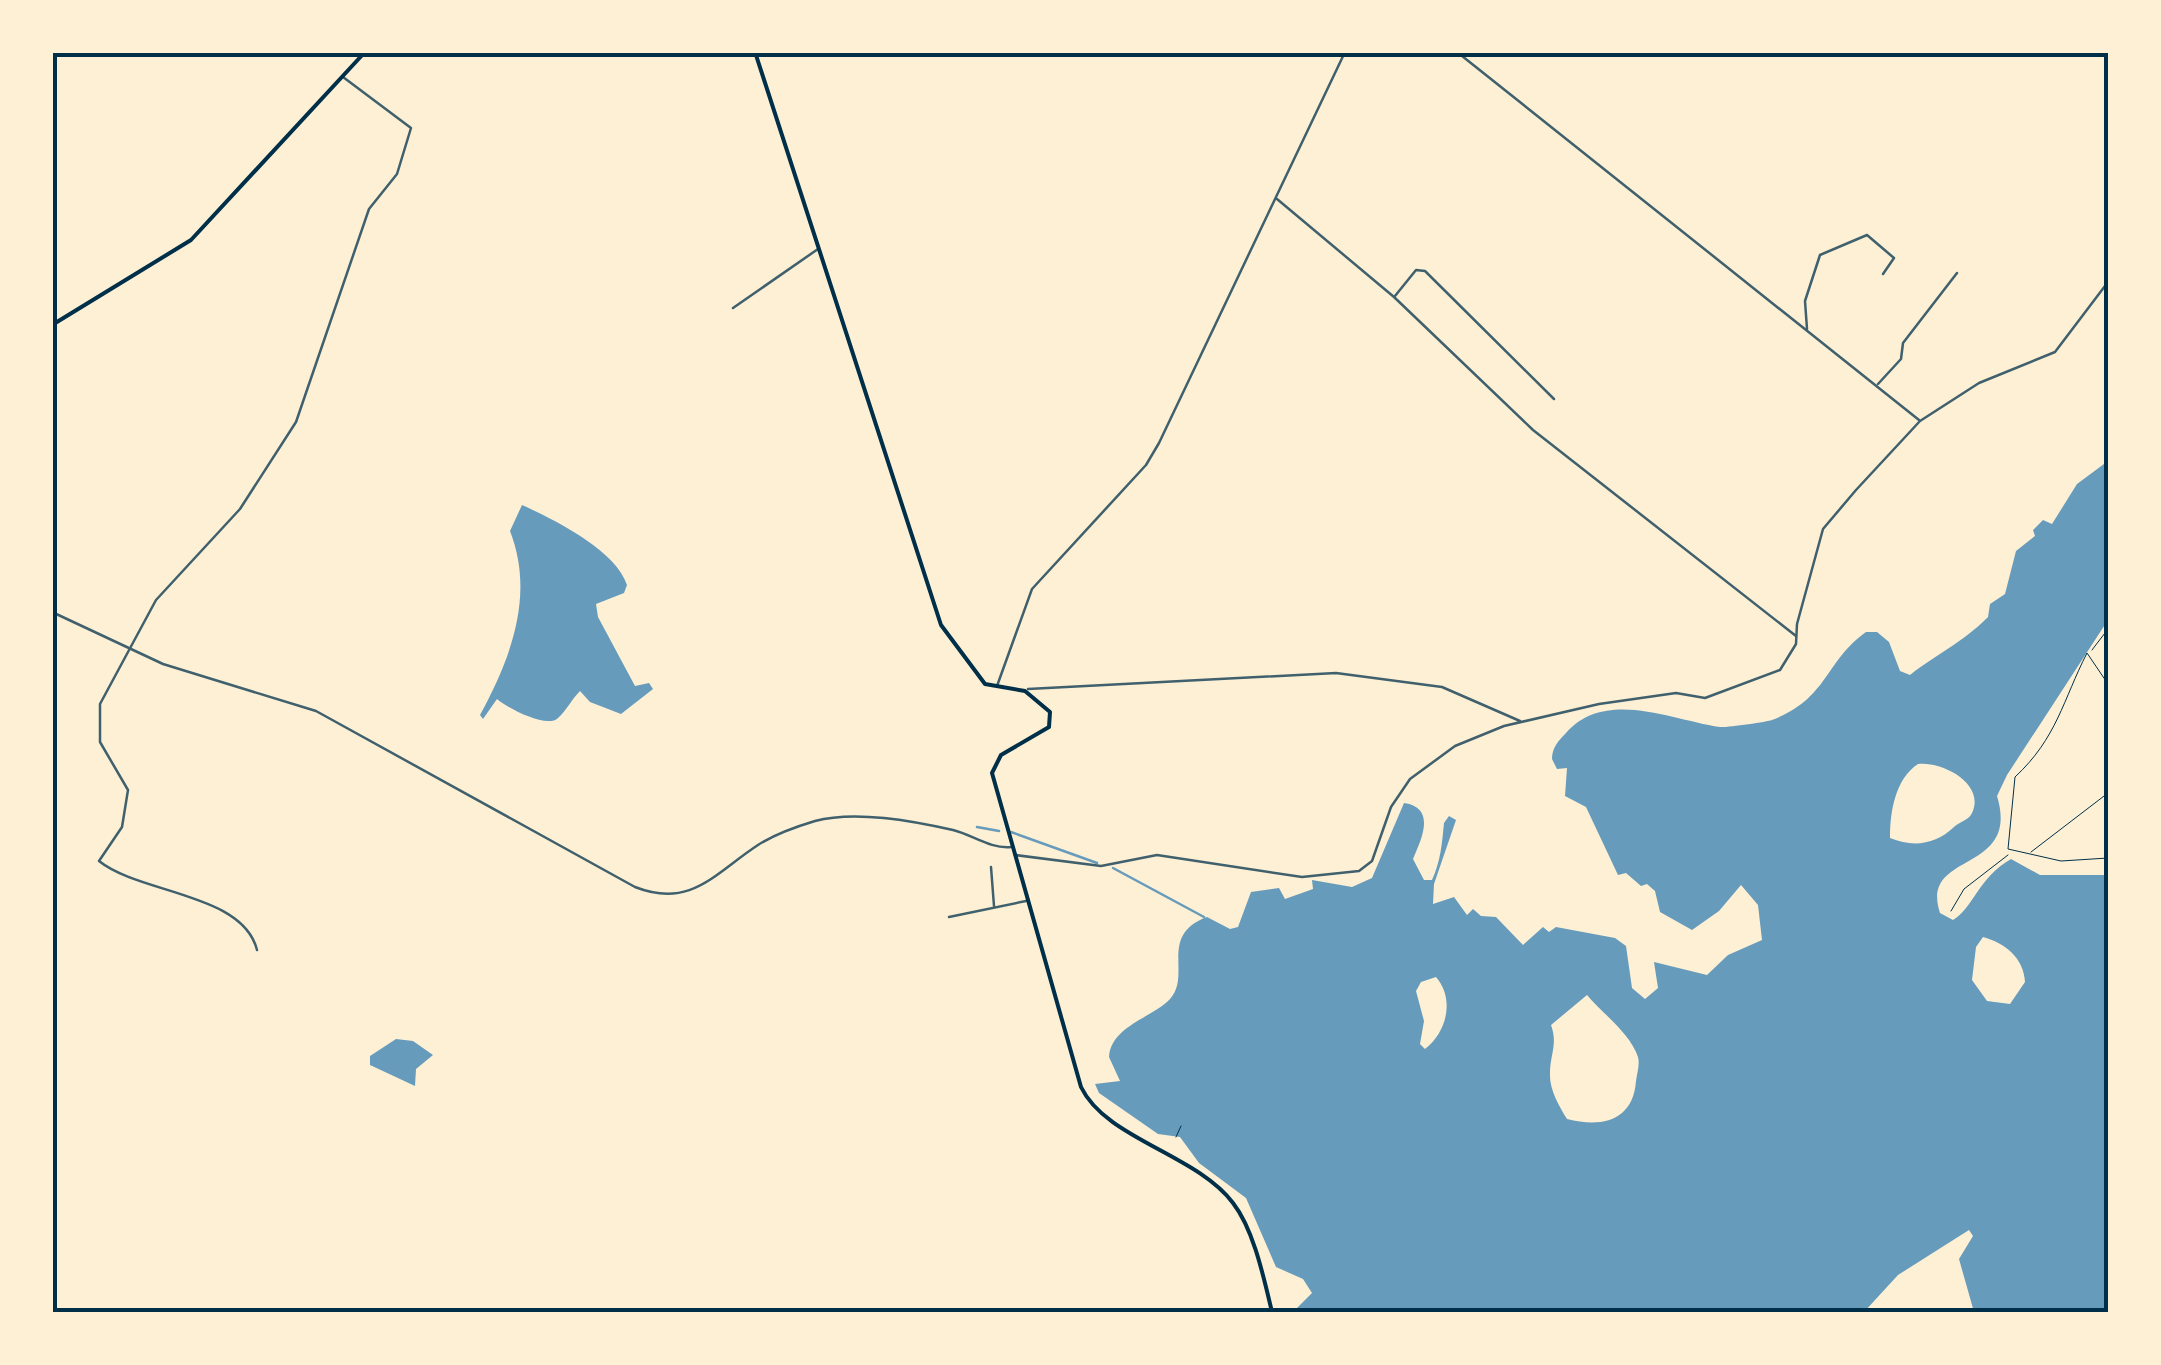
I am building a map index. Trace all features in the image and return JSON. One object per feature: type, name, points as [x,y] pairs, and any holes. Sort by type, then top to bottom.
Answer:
[{"type":"main road","points":[[52,325],[191,240],[365,52]]},
{"type":"main road","points":[[756,52],[941,625],[972,670],[997,688],[1025,692],[1044,703],[1051,719],[1043,732],[1011,748],[994,764],[994,786],[1086,1098],[1116,1123],[1181,1160],[1232,1200],[1272,1312]]},
{"type":"street","points":[[997,688],[1032,588],[1146,465],[1345,52]]},
{"type":"street","points":[[1457,52],[1920,421]]},
{"type":"street","points":[[257,950],[249,934],[226,914],[183,893],[130,880],[99,861],[122,826],[128,790],[100,742],[97,712],[156,600],[240,510],[296,422],[369,209],[404,160],[410,128],[344,77]]},
{"type":"street","points":[[1277,198],[1394,297],[1533,430],[1797,636]]},
{"type":"street","points":[[1806,330],[1805,300],[1820,255],[1867,235],[1894,258],[1884,274]]},
{"type":"street","points":[[733,308],[819,249]]},
{"type":"street","points":[[1394,297],[1416,270],[1425,271],[1554,398]]},
{"type":"street","points":[[1876,386],[1901,358],[1902,343],[1957,273]]},
{"type":"street","points":[[1014,855],[1101,866],[1157,855],[1302,877],[1359,871],[1372,862],[1392,807],[1410,780],[1455,746],[1522,722],[1636,698],[1720,694],[1780,670],[1793,654],[1824,529],[1920,421],[1980,382],[2055,352],[2108,282]]},
{"type":"street","points":[[52,612],[131,649],[316,712],[370,737],[634,886],[663,895],[714,880],[770,838],[826,819],[920,824],[954,830],[996,848],[1012,847]]},
{"type":"street","points":[[1025,692],[1032,686],[1336,673],[1442,688],[1522,722]]},
{"type":"street","points":[[991,868],[994,908]]},
{"type":"street","points":[[949,917],[1027,901]]},
{"type":"path","points":[[2010,853],[2015,776],[2049,738],[2065,710],[2084,656],[2108,629]]},
{"type":"path","points":[[2090,652],[2108,684]]},
{"type":"path","points":[[2029,854],[2108,793]]},
{"type":"path","points":[[1951,911],[1964,889],[2010,853],[2061,861],[2108,858]]},
{"type":"path","points":[[1176,1137],[1181,1126]]},
{"type":"water","points":[[2108,461],[2108,620],[2007,775],[1997,796],[2001,821],[1995,839],[1943,879],[1937,893],[1940,913],[1953,920],[1991,875],[2011,859],[2040,875],[2108,875],[2108,1312],[1974,1312],[1959,1259],[1973,1236],[1969,1230],[1898,1275],[1864,1312],[1293,1312],[1312,1293],[1303,1279],[1276,1267],[1246,1198],[1199,1163],[1180,1137],[1158,1134],[1099,1093],[1095,1084],[1120,1081],[1109,1057],[1111,1046],[1124,1030],[1170,999],[1176,989],[1180,945],[1192,925],[1207,917],[1230,929],[1238,927],[1251,892],[1279,888],[1285,899],[1313,889],[1312,880],[1352,887],[1372,878],[1404,803],[1421,811],[1424,818],[1413,859],[1424,880],[1432,880],[1435,873],[1444,823],[1449,816],[1456,820],[1434,884],[1433,904],[1454,897],[1467,915],[1473,909],[1481,916],[1496,917],[1523,945],[1543,927],[1549,932],[1556,927],[1615,938],[1626,946],[1632,988],[1645,999],[1658,988],[1654,962],[1707,975],[1728,955],[1762,940],[1758,905],[1741,885],[1719,911],[1692,930],[1660,912],[1655,891],[1647,884],[1641,886],[1626,873],[1618,875],[1586,807],[1565,796],[1567,768],[1557,769],[1552,759],[1558,742],[1582,720],[1619,709],[1720,727],[1772,720],[1805,701],[1852,643],[1866,632],[1877,632],[1889,642],[1900,671],[1910,675],[1988,617],[1990,604],[2005,594],[2016,551],[2035,536],[2033,530],[2043,520],[2052,524],[2077,484]],"holes":[[[1927,764],[1959,776],[1973,792],[1971,815],[1932,841],[1908,843],[1890,838],[1895,797],[1910,770]],[[1983,937],[1999,943],[2017,959],[2025,982],[2010,1004],[1987,1001],[1972,980],[1976,947]],[[1436,977],[1447,1005],[1439,1034],[1425,1049],[1420,1044],[1424,1021],[1416,991],[1421,982]],[[1587,995],[1623,1032],[1639,1063],[1634,1094],[1622,1113],[1603,1121],[1567,1119],[1551,1085],[1551,1025]]]},
{"type":"water","points":[[522,505],[566,527],[597,548],[621,572],[627,585],[624,593],[596,604],[598,617],[635,686],[649,683],[653,689],[621,714],[590,702],[580,691],[553,721],[527,716],[497,699],[483,719],[480,715],[510,649],[516,626],[520,579],[510,531]]},
{"type":"water","points":[[396,1039],[413,1041],[433,1055],[416,1069],[415,1086],[370,1065],[370,1056]]},
{"type":"waterway","points":[[977,827],[999,831]]},
{"type":"waterway","points":[[1011,832],[1097,863]]},
{"type":"waterway","points":[[1113,868],[1204,917]]}]
